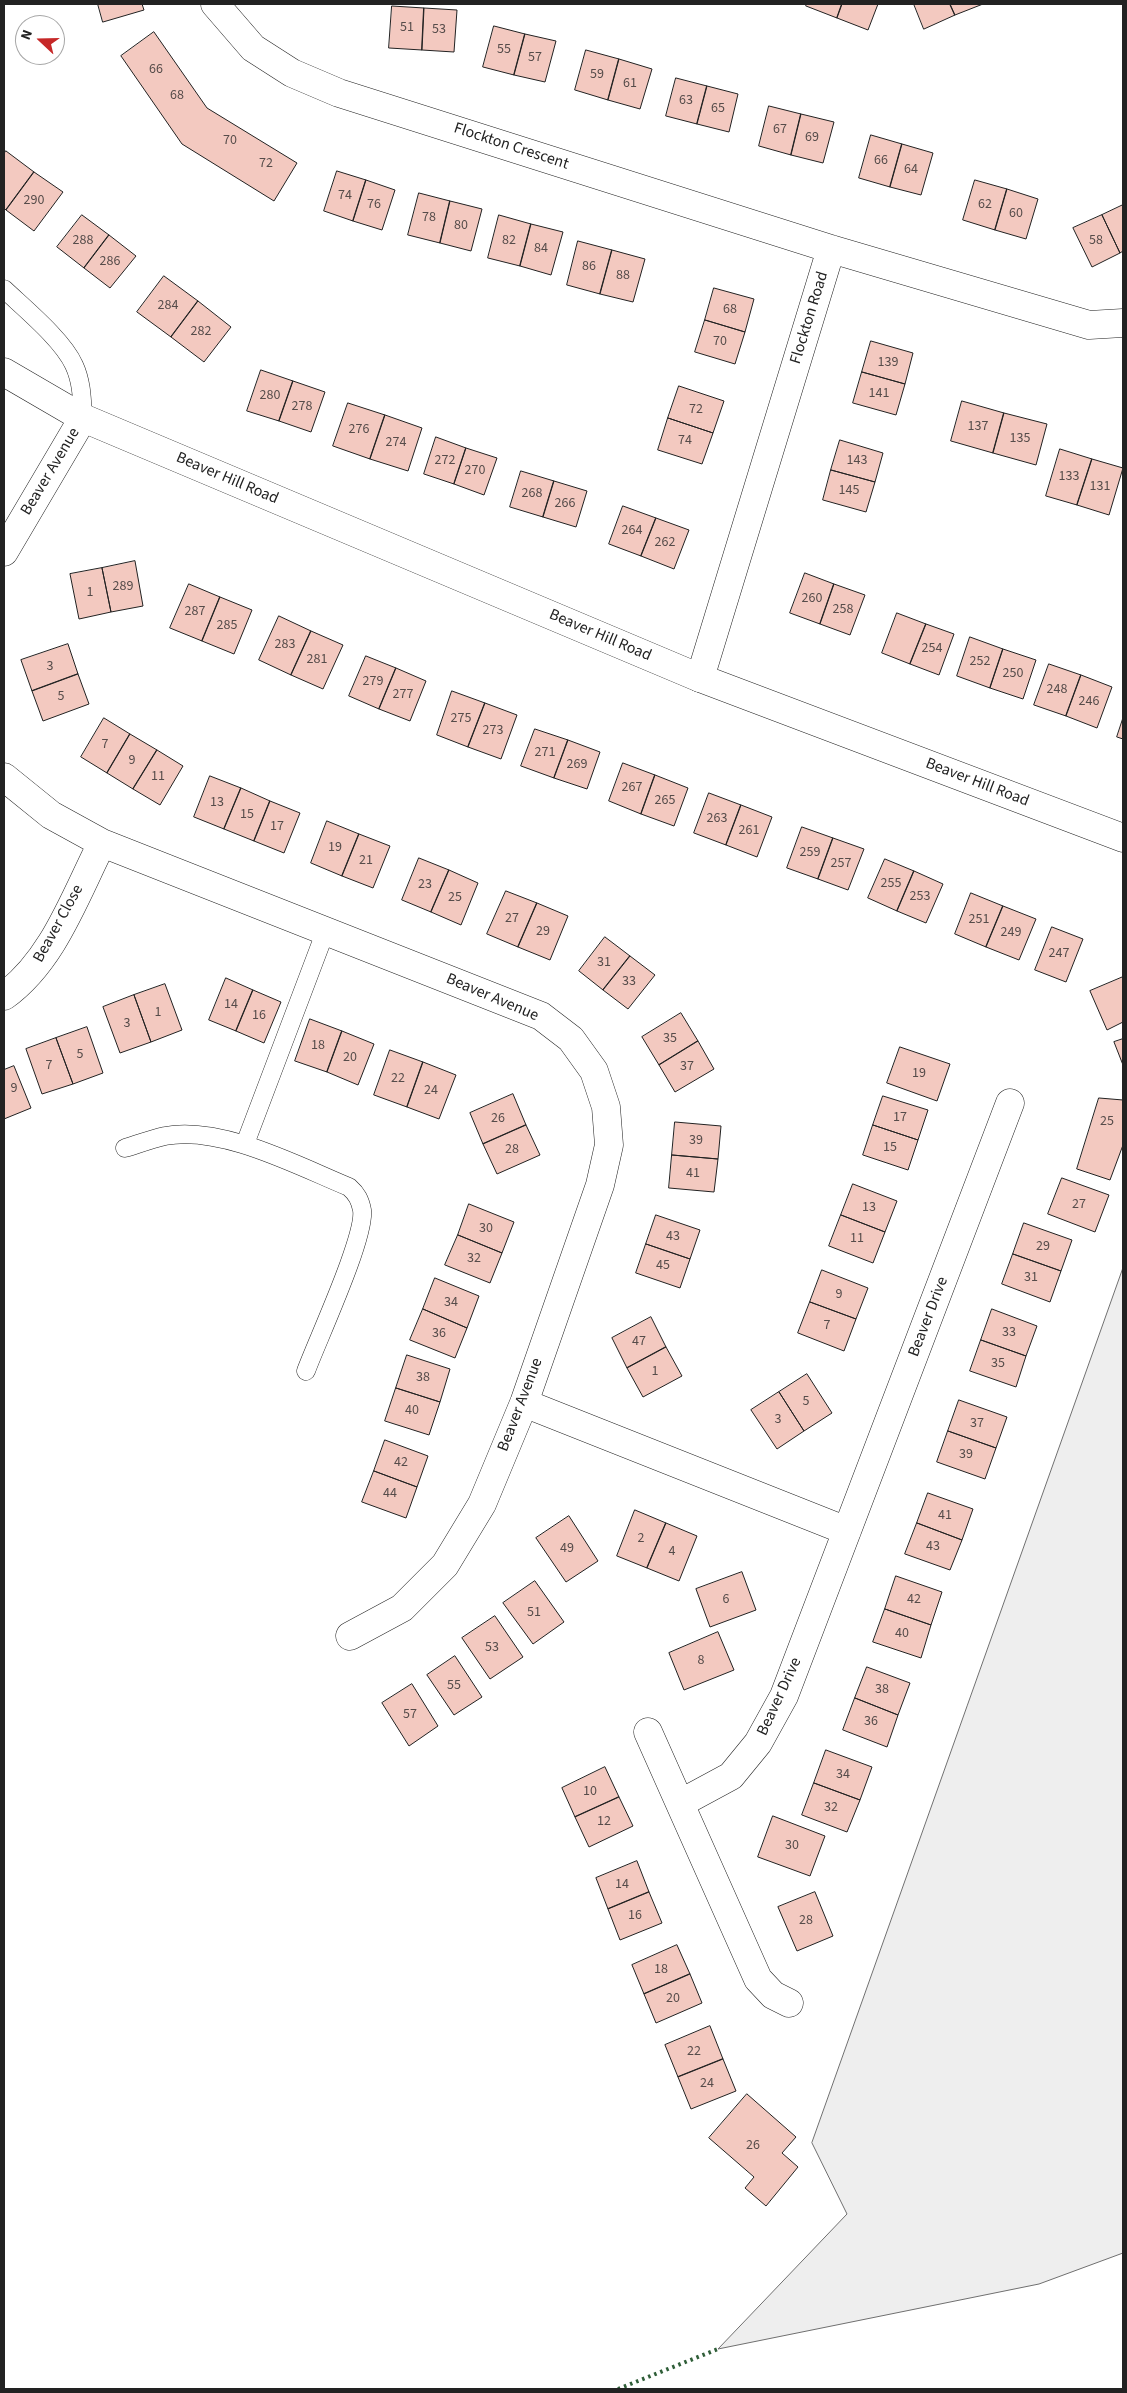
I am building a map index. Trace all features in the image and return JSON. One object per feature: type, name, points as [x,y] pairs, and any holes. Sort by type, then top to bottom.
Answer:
[{"type":"street","name":"Flockton Crescent","points":[[215,4],[253,48],[292,74],[339,93],[831,249]]},
{"type":"street","points":[[831,249],[1089,325],[1123,323]]},
{"type":"street","name":"Flockton Road","points":[[700,678],[831,249]]},
{"type":"street","name":"Beaver Hill Road","points":[[4,372],[83,418],[700,678],[1123,838]]},
{"type":"street","name":"Beaver Avenue","points":[[4,552],[83,418]]},
{"type":"street","name":"Beaver Avenue","points":[[4,777],[51,814],[102,843],[541,1016],[571,1040],[594,1071],[606,1107],[609,1145],[600,1186],[524,1403],[482,1504],[445,1565],[402,1608],[350,1636]]},
{"type":"street","name":"Beaver Close","points":[[4,996],[21,984],[44,956],[102,843]]},
{"type":"street","name":"Beaver Drive","points":[[681,1803],[731,1776],[758,1743],[784,1696],[1010,1103]]},
{"type":"street","points":[[524,1403],[848,1531]]},
{"type":"street","points":[[648,1732],[758,1979],[773,1995],[789,2003]]},
{"type":"lane","points":[[4,289],[46,329],[74,364],[82,390],[83,418]]},
{"type":"lane","points":[[245,1144],[326,930]]},
{"type":"lane","points":[[124,1148],[167,1136],[199,1136],[245,1144],[349,1188],[358,1196],[362,1212],[357,1241],[306,1371]]},
{"type":"shaded area","points":[[1123,1268],[1123,2253],[1039,2284],[718,2349],[847,2214],[812,2143]]},
{"type":"building","points":[[98,4],[142,4],[144,10],[103,22]]},
{"type":"building","points":[[807,4],[842,4],[837,18],[806,6]]},
{"type":"building","points":[[842,4],[878,4],[868,30],[837,18]]},
{"type":"building","points":[[914,4],[950,4],[955,15],[924,29]]},
{"type":"building","points":[[950,4],[983,4],[955,15]]},
{"type":"building","points":[[392,6],[424,8],[422,50],[389,48]]},
{"type":"building","points":[[424,8],[457,10],[454,52],[422,50]]},
{"type":"building","points":[[494,26],[525,34],[514,75],[483,67]]},
{"type":"building","points":[[154,32],[207,108],[297,163],[274,201],[182,144],[121,56]]},
{"type":"building","points":[[525,34],[556,41],[545,82],[514,75]]},
{"type":"building","points":[[586,50],[619,59],[608,100],[575,90]]},
{"type":"building","points":[[619,59],[652,69],[640,109],[608,100]]},
{"type":"building","points":[[676,78],[707,86],[697,124],[666,116]]},
{"type":"building","points":[[707,86],[738,94],[729,132],[697,124]]},
{"type":"building","points":[[769,106],[801,114],[791,155],[759,146]]},
{"type":"building","points":[[801,114],[834,122],[823,163],[791,155]]},
{"type":"building","points":[[871,135],[902,144],[890,187],[859,178]]},
{"type":"building","points":[[902,144],[933,153],[921,195],[890,187]]},
{"type":"building","points":[[6,151],[34,172],[6,210],[4,208],[4,154]]},
{"type":"building","points":[[337,171],[366,180],[353,221],[324,211]]},
{"type":"building","points":[[34,172],[63,192],[34,231],[6,210]]},
{"type":"building","points":[[366,180],[395,190],[382,230],[353,221]]},
{"type":"building","points":[[975,180],[1007,189],[995,230],[963,220]]},
{"type":"building","points":[[1007,189],[1038,199],[1026,239],[995,230]]},
{"type":"building","points":[[419,193],[450,201],[440,243],[408,235]]},
{"type":"building","points":[[450,201],[482,209],[471,251],[440,243]]},
{"type":"building","points":[[1123,205],[1123,251],[1120,253],[1102,215]]},
{"type":"building","points":[[82,215],[109,235],[84,268],[57,247]]},
{"type":"building","points":[[499,215],[531,224],[520,266],[488,258]]},
{"type":"building","points":[[1102,215],[1120,253],[1092,267],[1073,228]]},
{"type":"building","points":[[531,224],[563,232],[551,275],[520,266]]},
{"type":"building","points":[[109,235],[136,256],[110,288],[84,268]]},
{"type":"building","points":[[578,241],[612,250],[600,294],[567,285]]},
{"type":"building","points":[[612,250],[645,259],[633,302],[600,294]]},
{"type":"building","points":[[164,276],[198,301],[171,337],[137,312]]},
{"type":"building","points":[[714,288],[754,299],[745,332],[705,320]]},
{"type":"building","points":[[198,301],[231,327],[204,362],[171,337]]},
{"type":"building","points":[[705,320],[745,332],[735,364],[695,352]]},
{"type":"building","points":[[871,341],[913,353],[905,384],[862,372]]},
{"type":"building","points":[[261,370],[293,381],[279,421],[247,411]]},
{"type":"building","points":[[862,372],[905,384],[896,415],[853,403]]},
{"type":"building","points":[[293,381],[325,392],[311,432],[279,421]]},
{"type":"building","points":[[679,386],[724,401],[713,433],[668,418]]},
{"type":"building","points":[[962,401],[1004,413],[993,453],[951,441]]},
{"type":"building","points":[[348,403],[385,415],[370,459],[333,446]]},
{"type":"building","points":[[1004,413],[1047,424],[1036,465],[993,453]]},
{"type":"building","points":[[385,415],[422,428],[408,471],[370,459]]},
{"type":"building","points":[[668,418],[713,433],[702,464],[658,450]]},
{"type":"building","points":[[436,437],[466,448],[454,484],[424,474]]},
{"type":"building","points":[[840,440],[883,453],[875,482],[831,470]]},
{"type":"building","points":[[466,448],[497,458],[484,495],[454,484]]},
{"type":"building","points":[[1060,449],[1092,459],[1077,505],[1046,496]]},
{"type":"building","points":[[1092,459],[1123,468],[1109,515],[1077,505]]},
{"type":"building","points":[[831,470],[875,482],[866,512],[823,500]]},
{"type":"building","points":[[521,471],[554,481],[543,517],[510,507]]},
{"type":"building","points":[[554,481],[587,491],[576,527],[543,517]]},
{"type":"building","points":[[623,506],[656,518],[641,556],[609,544]]},
{"type":"building","points":[[656,518],[689,530],[674,569],[641,556]]},
{"type":"building","points":[[135,561],[143,606],[111,612],[102,568]]},
{"type":"building","points":[[102,568],[111,612],[79,619],[70,574]]},
{"type":"building","points":[[805,573],[834,584],[820,624],[790,613]]},
{"type":"building","points":[[189,584],[220,597],[202,641],[170,628]]},
{"type":"building","points":[[834,584],[865,595],[850,635],[820,624]]},
{"type":"building","points":[[220,597],[252,610],[234,654],[202,641]]},
{"type":"building","points":[[897,613],[926,624],[910,664],[882,653]]},
{"type":"building","points":[[279,616],[311,631],[291,675],[259,660]]},
{"type":"building","points":[[926,624],[954,634],[939,675],[910,664]]},
{"type":"building","points":[[311,631],[343,645],[323,689],[291,675]]},
{"type":"building","points":[[970,637],[1003,649],[990,688],[957,676]]},
{"type":"building","points":[[68,644],[78,674],[32,691],[21,660]]},
{"type":"building","points":[[1003,649],[1036,660],[1023,699],[990,688]]},
{"type":"building","points":[[366,656],[396,668],[379,709],[349,696]]},
{"type":"building","points":[[1049,664],[1081,675],[1066,716],[1034,705]]},
{"type":"building","points":[[396,668],[426,681],[410,721],[379,709]]},
{"type":"building","points":[[78,674],[89,704],[43,721],[32,691]]},
{"type":"building","points":[[1081,675],[1112,687],[1097,728],[1066,716]]},
{"type":"building","points":[[452,691],[485,703],[468,747],[437,735]]},
{"type":"building","points":[[485,703],[517,715],[501,759],[468,747]]},
{"type":"building","points":[[104,718],[130,734],[107,773],[81,757]]},
{"type":"building","points":[[1123,718],[1123,739],[1117,737]]},
{"type":"building","points":[[535,729],[568,740],[554,778],[521,766]]},
{"type":"building","points":[[130,734],[157,750],[133,789],[107,773]]},
{"type":"building","points":[[568,740],[600,752],[587,789],[554,778]]},
{"type":"building","points":[[157,750],[183,766],[160,805],[133,789]]},
{"type":"building","points":[[623,763],[655,775],[641,814],[609,801]]},
{"type":"building","points":[[655,775],[688,788],[674,826],[641,814]]},
{"type":"building","points":[[210,776],[241,788],[224,829],[194,817]]},
{"type":"building","points":[[241,788],[270,801],[254,841],[224,829]]},
{"type":"building","points":[[709,793],[741,805],[726,845],[694,833]]},
{"type":"building","points":[[270,801],[300,813],[284,853],[254,841]]},
{"type":"building","points":[[741,805],[772,817],[757,857],[726,845]]},
{"type":"building","points":[[327,821],[359,834],[342,876],[311,863]]},
{"type":"building","points":[[802,827],[833,838],[818,879],[787,868]]},
{"type":"building","points":[[359,834],[390,846],[373,888],[342,876]]},
{"type":"building","points":[[833,838],[864,849],[848,890],[818,879]]},
{"type":"building","points":[[419,858],[449,870],[431,912],[402,900]]},
{"type":"building","points":[[885,859],[914,871],[897,911],[868,898]]},
{"type":"building","points":[[449,870],[478,883],[461,925],[431,912]]},
{"type":"building","points":[[914,871],[943,884],[926,923],[897,911]]},
{"type":"building","points":[[506,891],[537,903],[518,947],[487,934]]},
{"type":"building","points":[[971,893],[1003,906],[986,947],[955,934]]},
{"type":"building","points":[[537,903],[568,916],[550,960],[518,947]]},
{"type":"building","points":[[1003,906],[1036,919],[1019,960],[986,947]]},
{"type":"building","points":[[1052,927],[1083,939],[1066,982],[1035,970]]},
{"type":"building","points":[[605,937],[630,956],[603,990],[579,971]]},
{"type":"building","points":[[630,956],[655,975],[628,1009],[603,990]]},
{"type":"building","points":[[1123,977],[1123,1022],[1107,1030],[1090,991]]},
{"type":"building","points":[[226,978],[253,990],[236,1031],[209,1020]]},
{"type":"building","points":[[165,984],[182,1030],[151,1042],[134,995]]},
{"type":"building","points":[[253,990],[281,1002],[264,1043],[236,1031]]},
{"type":"building","points":[[134,995],[151,1042],[120,1053],[103,1007]]},
{"type":"building","points":[[681,1013],[698,1041],[659,1065],[642,1037]]},
{"type":"building","points":[[310,1019],[342,1031],[327,1072],[295,1061]]},
{"type":"building","points":[[87,1027],[103,1073],[73,1084],[56,1038]]},
{"type":"building","points":[[342,1031],[374,1044],[358,1085],[327,1072]]},
{"type":"building","points":[[56,1038],[73,1084],[42,1094],[26,1049]]},
{"type":"building","points":[[1123,1039],[1123,1065],[1114,1042]]},
{"type":"building","points":[[698,1041],[714,1069],[675,1092],[659,1065]]},
{"type":"building","points":[[900,1047],[950,1064],[937,1101],[887,1083]]},
{"type":"building","points":[[390,1050],[423,1062],[407,1107],[374,1095]]},
{"type":"building","points":[[423,1062],[456,1075],[439,1119],[407,1107]]},
{"type":"building","points":[[14,1066],[31,1108],[4,1119],[4,1070]]},
{"type":"building","points":[[513,1094],[526,1125],[483,1144],[470,1113]]},
{"type":"building","points":[[883,1096],[928,1110],[918,1140],[873,1125]]},
{"type":"building","points":[[1099,1098],[1123,1100],[1123,1145],[1110,1180],[1077,1169]]},
{"type":"building","points":[[675,1122],[721,1126],[718,1159],[672,1155]]},
{"type":"building","points":[[526,1125],[540,1155],[497,1174],[483,1144]]},
{"type":"building","points":[[873,1125],[918,1140],[908,1170],[863,1155]]},
{"type":"building","points":[[672,1155],[718,1159],[714,1192],[669,1188]]},
{"type":"building","points":[[1062,1178],[1109,1195],[1095,1232],[1048,1214]]},
{"type":"building","points":[[853,1184],[897,1201],[885,1232],[841,1215]]},
{"type":"building","points":[[469,1204],[514,1222],[502,1253],[458,1235]]},
{"type":"building","points":[[656,1215],[700,1230],[690,1259],[646,1244]]},
{"type":"building","points":[[841,1215],[885,1232],[873,1263],[829,1246]]},
{"type":"building","points":[[1024,1223],[1072,1240],[1061,1271],[1013,1254]]},
{"type":"building","points":[[458,1235],[502,1253],[490,1283],[445,1265]]},
{"type":"building","points":[[646,1244],[690,1259],[680,1288],[636,1273]]},
{"type":"building","points":[[1013,1254],[1061,1271],[1050,1302],[1002,1284]]},
{"type":"building","points":[[822,1270],[868,1288],[856,1319],[810,1302]]},
{"type":"building","points":[[435,1278],[479,1296],[467,1328],[423,1309]]},
{"type":"building","points":[[810,1302],[856,1319],[844,1351],[798,1333]]},
{"type":"building","points":[[423,1309],[467,1328],[455,1358],[410,1340]]},
{"type":"building","points":[[992,1309],[1037,1326],[1026,1356],[981,1340]]},
{"type":"building","points":[[651,1317],[666,1347],[627,1368],[612,1338]]},
{"type":"building","points":[[981,1340],[1026,1356],[1016,1387],[970,1371]]},
{"type":"building","points":[[666,1347],[682,1376],[643,1397],[627,1368]]},
{"type":"building","points":[[407,1355],[450,1369],[440,1402],[396,1388]]},
{"type":"building","points":[[807,1374],[832,1413],[804,1431],[779,1392]]},
{"type":"building","points":[[396,1388],[440,1402],[429,1435],[385,1421]]},
{"type":"building","points":[[779,1392],[804,1431],[777,1449],[751,1410]]},
{"type":"building","points":[[959,1400],[1007,1417],[996,1448],[948,1431]]},
{"type":"building","points":[[948,1431],[996,1448],[985,1479],[937,1462]]},
{"type":"building","points":[[385,1440],[428,1456],[417,1487],[374,1471]]},
{"type":"building","points":[[374,1471],[417,1487],[406,1518],[362,1502]]},
{"type":"building","points":[[928,1493],[973,1509],[962,1540],[917,1523]]},
{"type":"building","points":[[635,1510],[666,1523],[647,1568],[617,1556]]},
{"type":"building","points":[[569,1516],[598,1561],[566,1582],[536,1538]]},
{"type":"building","points":[[666,1523],[697,1536],[679,1581],[647,1568]]},
{"type":"building","points":[[917,1523],[962,1540],[950,1570],[905,1554]]},
{"type":"building","points":[[742,1572],[756,1610],[710,1627],[696,1589]]},
{"type":"building","points":[[896,1576],[942,1592],[931,1625],[885,1609]]},
{"type":"building","points":[[535,1581],[564,1622],[533,1644],[503,1603]]},
{"type":"building","points":[[885,1609],[931,1625],[921,1658],[873,1642]]},
{"type":"building","points":[[495,1616],[523,1657],[490,1679],[462,1638]]},
{"type":"building","points":[[718,1632],[734,1670],[684,1690],[669,1653]]},
{"type":"building","points":[[455,1656],[482,1697],[454,1715],[427,1675]]},
{"type":"building","points":[[867,1667],[910,1683],[898,1715],[855,1698]]},
{"type":"building","points":[[412,1684],[438,1726],[409,1746],[382,1703]]},
{"type":"building","points":[[855,1698],[898,1715],[887,1747],[843,1730]]},
{"type":"building","points":[[826,1750],[872,1767],[860,1800],[814,1783]]},
{"type":"building","points":[[605,1767],[619,1797],[575,1817],[562,1788]]},
{"type":"building","points":[[814,1783],[860,1800],[847,1832],[802,1815]]},
{"type":"building","points":[[619,1797],[633,1826],[589,1847],[575,1817]]},
{"type":"building","points":[[773,1816],[825,1836],[810,1876],[758,1857]]},
{"type":"building","points":[[637,1861],[649,1892],[608,1909],[596,1878]]},
{"type":"building","points":[[649,1892],[662,1923],[620,1940],[608,1909]]},
{"type":"building","points":[[815,1892],[833,1936],[797,1951],[778,1907]]},
{"type":"building","points":[[677,1945],[690,1974],[644,1994],[632,1965]]},
{"type":"building","points":[[690,1974],[702,2003],[656,2023],[644,1994]]},
{"type":"building","points":[[710,2026],[723,2059],[678,2077],[665,2045]]},
{"type":"building","points":[[723,2059],[736,2091],[691,2109],[678,2077]]},
{"type":"building","points":[[747,2094],[796,2137],[782,2153],[798,2167],[766,2206],[745,2188],[754,2177],[709,2138]]},
{"type":"hedge","points":[[618,2389],[718,2349]]}]
